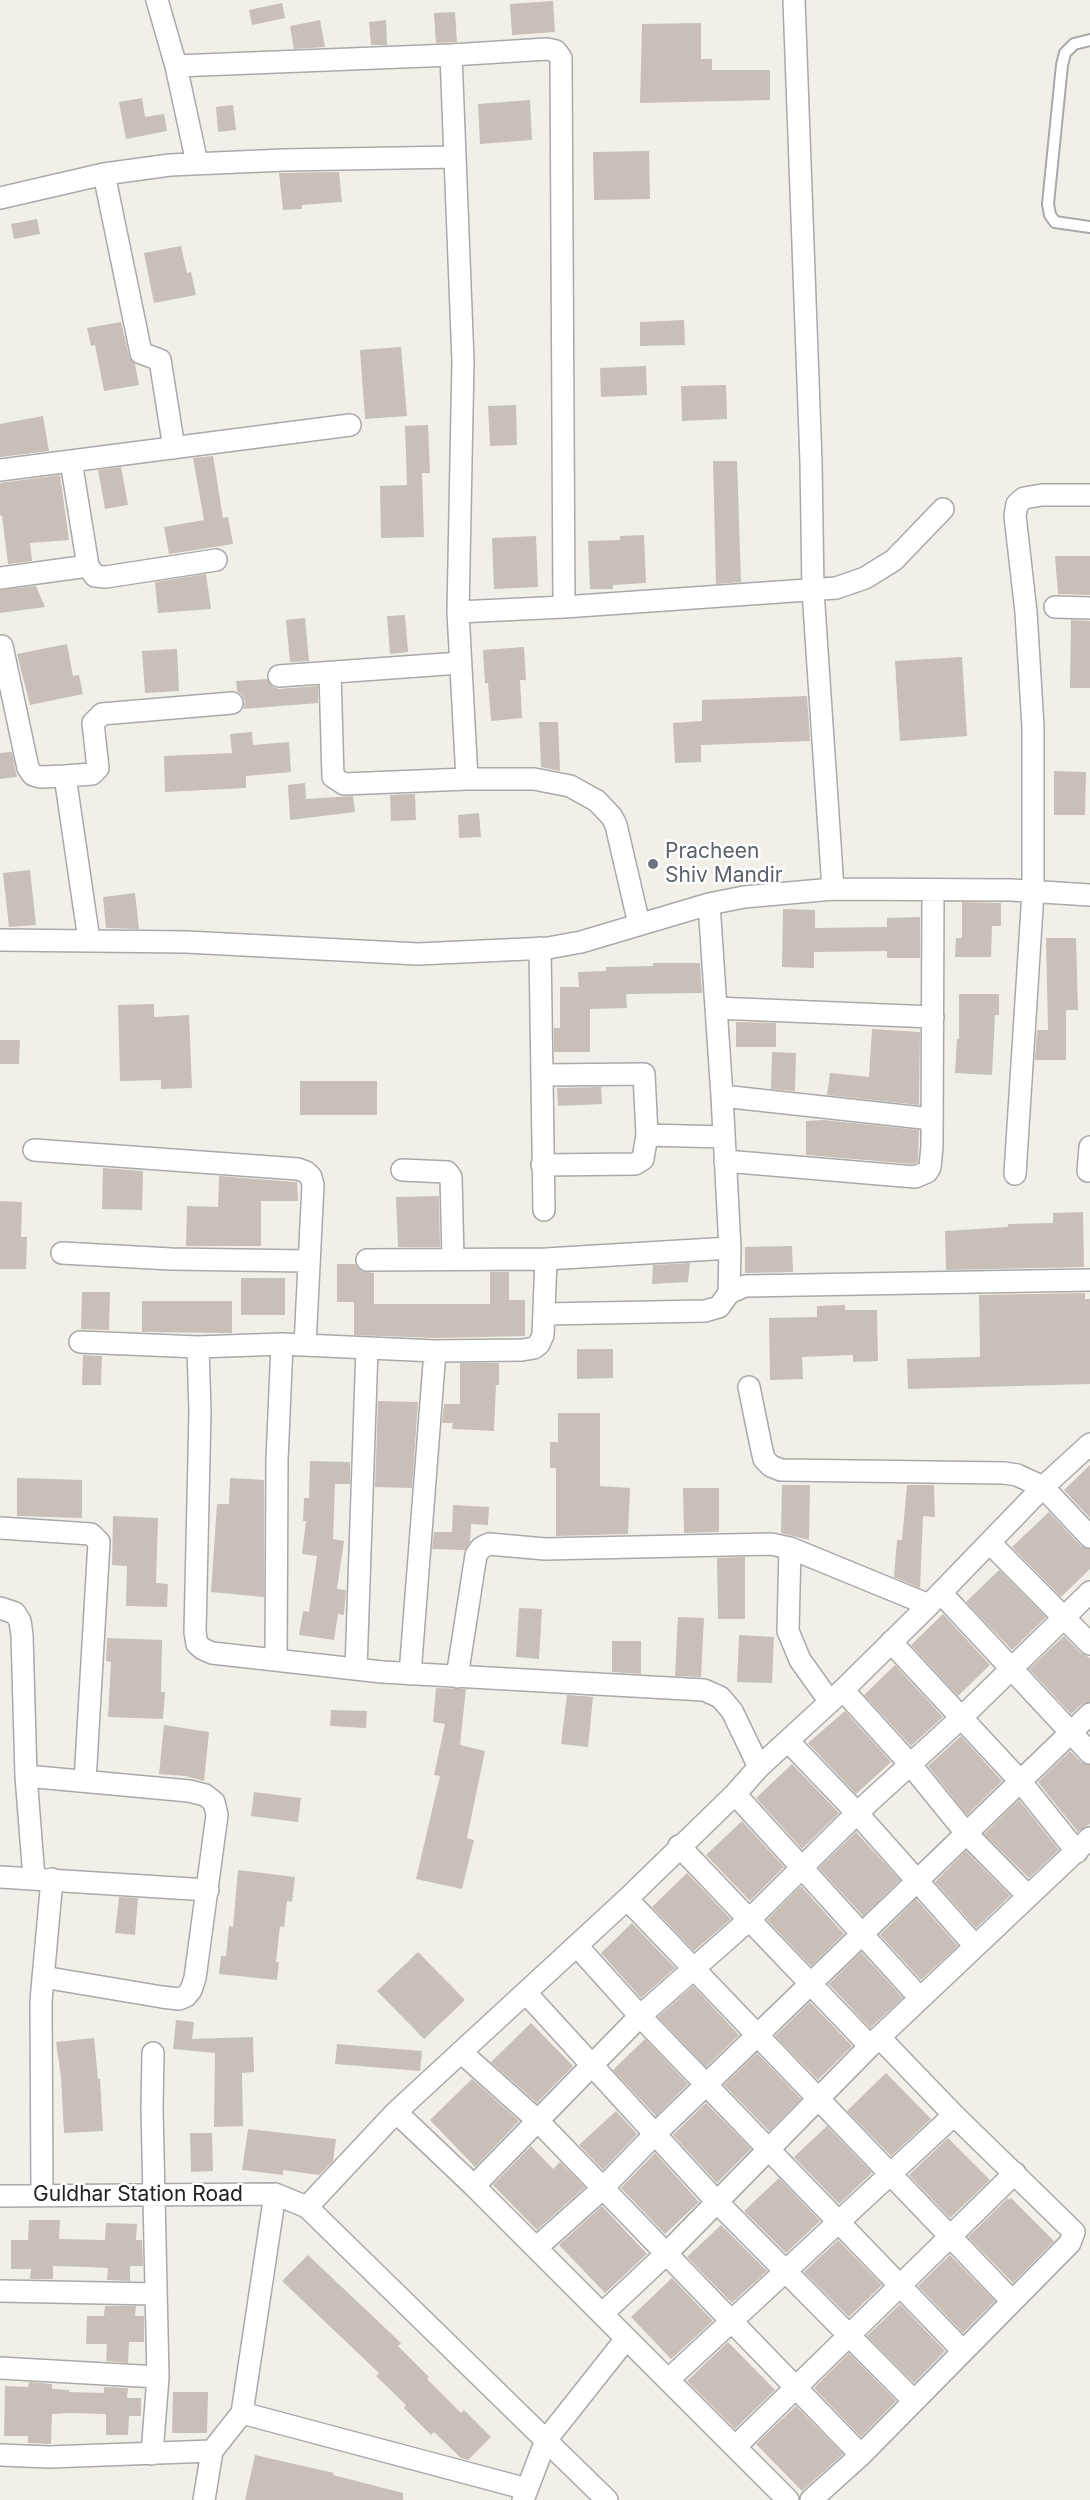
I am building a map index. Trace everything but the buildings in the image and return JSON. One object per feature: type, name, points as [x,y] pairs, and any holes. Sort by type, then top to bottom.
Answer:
[{"type":"street","points":[[156,0],[176,66],[197,163]]},
{"type":"street","points":[[794,0],[811,462],[813,591],[833,889]]},
{"type":"street","points":[[176,66],[547,49],[556,51],[561,58],[564,607]]},
{"type":"street","points":[[451,55],[463,361],[458,612],[467,778]]},
{"type":"street","points":[[0,198],[104,174],[197,163],[455,157]]},
{"type":"street","points":[[104,174],[141,353],[160,360],[174,448]]},
{"type":"street","points":[[0,470],[350,425]]},
{"type":"street","points":[[71,461],[88,566],[95,576],[106,578],[216,560]]},
{"type":"street","points":[[1015,1173],[1033,891],[1033,727],[1016,510],[1017,504],[1024,498],[1042,495],[1090,495]]},
{"type":"street","points":[[458,612],[836,588],[864,578],[894,560],[943,509]]},
{"type":"street","points":[[0,578],[88,566]]},
{"type":"street","points":[[1055,607],[1090,608]]},
{"type":"street","points":[[2,646],[28,768],[33,775],[40,777],[92,774],[98,768],[93,723],[102,714],[232,703]]},
{"type":"street","points":[[279,676],[460,663]]},
{"type":"street","points":[[330,673],[333,777],[344,784],[467,778],[534,779],[570,786],[597,801],[612,817],[616,825],[639,924]]},
{"type":"street","points":[[64,776],[89,940]]},
{"type":"street","points":[[0,940],[186,942],[418,954],[540,948],[581,942],[709,904],[744,897],[833,889],[1033,891],[1090,895]]},
{"type":"street","points":[[725,1161],[915,1177],[922,1175],[930,1167],[933,890]]},
{"type":"street","points":[[709,904],[730,1248],[729,1293]]},
{"type":"street","points":[[540,948],[544,1075],[542,1165],[544,1210]]},
{"type":"street","points":[[716,1008],[933,1017]]},
{"type":"street","points":[[542,1165],[635,1164],[643,1159],[647,1135],[644,1074],[544,1075]]},
{"type":"street","points":[[722,1096],[932,1119]]},
{"type":"street","points":[[647,1135],[724,1137]]},
{"type":"street","points":[[1089,1171],[1090,1147]]},
{"type":"street","points":[[34,1150],[298,1169],[306,1172],[311,1177],[313,1185],[304,1345]]},
{"type":"street","points":[[402,1170],[447,1172],[451,1177],[453,1259]]},
{"type":"street","points":[[367,1260],[546,1258],[730,1248]]},
{"type":"street","points":[[62,1253],[171,1259],[307,1261]]},
{"type":"street","points":[[80,1342],[198,1347],[282,1344],[435,1351],[534,1348],[539,1344],[543,1335],[546,1258]]},
{"type":"street","points":[[545,1314],[705,1311],[719,1307],[729,1293],[745,1286],[1090,1280]]},
{"type":"street","points":[[276,1660],[277,1460],[282,1344]]},
{"type":"street","points":[[198,1347],[200,1412],[195,1632],[197,1644],[202,1649],[212,1653],[410,1674],[704,1690],[720,1697],[732,1711],[759,1767]]},
{"type":"street","points":[[356,1669],[367,1348]]},
{"type":"street","points":[[410,1674],[435,1351]]},
{"type":"street","points":[[750,1388],[764,1459],[771,1466],[781,1470],[1004,1473],[1030,1479],[1043,1486],[1090,1537]]},
{"type":"street","points":[[307,2207],[396,2112],[627,1899],[735,1794],[759,1767],[836,1696],[935,1599],[1043,1486],[1090,1444]]},
{"type":"street","points":[[0,1528],[91,1534],[99,1542],[85,1781]]},
{"type":"street","points":[[990,1543],[1090,1644]]},
{"type":"street","points":[[457,1677],[476,1555],[481,1548],[489,1544],[545,1549],[771,1544],[790,1548],[935,1599],[1011,1669],[1072,1731],[1090,1753]]},
{"type":"street","points":[[790,1548],[788,1631],[800,1660],[910,1764],[966,1833],[1027,1895]]},
{"type":"street","points":[[474,2186],[640,2016],[750,1919],[857,1813],[961,1718],[1090,1592]]},
{"type":"street","points":[[0,1608],[15,1613],[20,1621],[26,1776],[43,1878],[42,2195]]},
{"type":"street","points":[[602,2314],[665,2255],[875,2041],[1027,1895],[1084,1845],[1021,1782],[891,1642]]},
{"type":"street","points":[[536,2248],[602,2188],[655,2134],[1090,1714]]},
{"type":"street","points":[[788,1741],[857,1813],[975,1946]]},
{"type":"street","points":[[26,1776],[189,1791],[204,1795],[214,1802],[217,1815],[195,1978],[186,1996],[179,1999],[162,1997],[43,1977]]},
{"type":"street","points":[[735,1794],[920,1998]]},
{"type":"street","points":[[680,1846],[810,1985],[875,2041],[1074,2232],[1070,2243],[861,2455],[811,2500]]},
{"type":"street","points":[[0,1877],[208,1890]]},
{"type":"street","points":[[627,1899],[1012,2301]]},
{"type":"street","points":[[577,1947],[640,2016],[963,2351]]},
{"type":"street","points":[[526,1993],[717,2202],[914,2401]]},
{"type":"street","points":[[152,2454],[158,2377],[153,2053]]},
{"type":"street","points":[[462,2053],[537,2120],[665,2255],[861,2455]]},
{"type":"street","points":[[396,2112],[474,2186],[788,2500]]},
{"type":"street","points":[[668,2380],[954,2115]]},
{"type":"street","points":[[735,2447],[1015,2173]]},
{"type":"street","points":[[204,2500],[212,2451],[242,2413],[275,2194],[307,2207],[607,2500]]},
{"type":"street","name":"Guldhar Station Road","points":[[0,2196],[275,2194]]},
{"type":"street","points":[[0,2291],[155,2294]]},
{"type":"street","points":[[242,2413],[525,2494],[546,2440],[626,2339]]},
{"type":"street","points":[[0,2368],[158,2377]]},
{"type":"street","points":[[0,2455],[49,2457],[212,2451]]},
{"type":"lane","points":[[1090,40],[1074,44],[1065,53],[1048,204],[1050,215],[1055,222],[1090,227]]},
{"type":"place","name":"Pracheen Shiv Mandir","points":[[653,864]]}]
